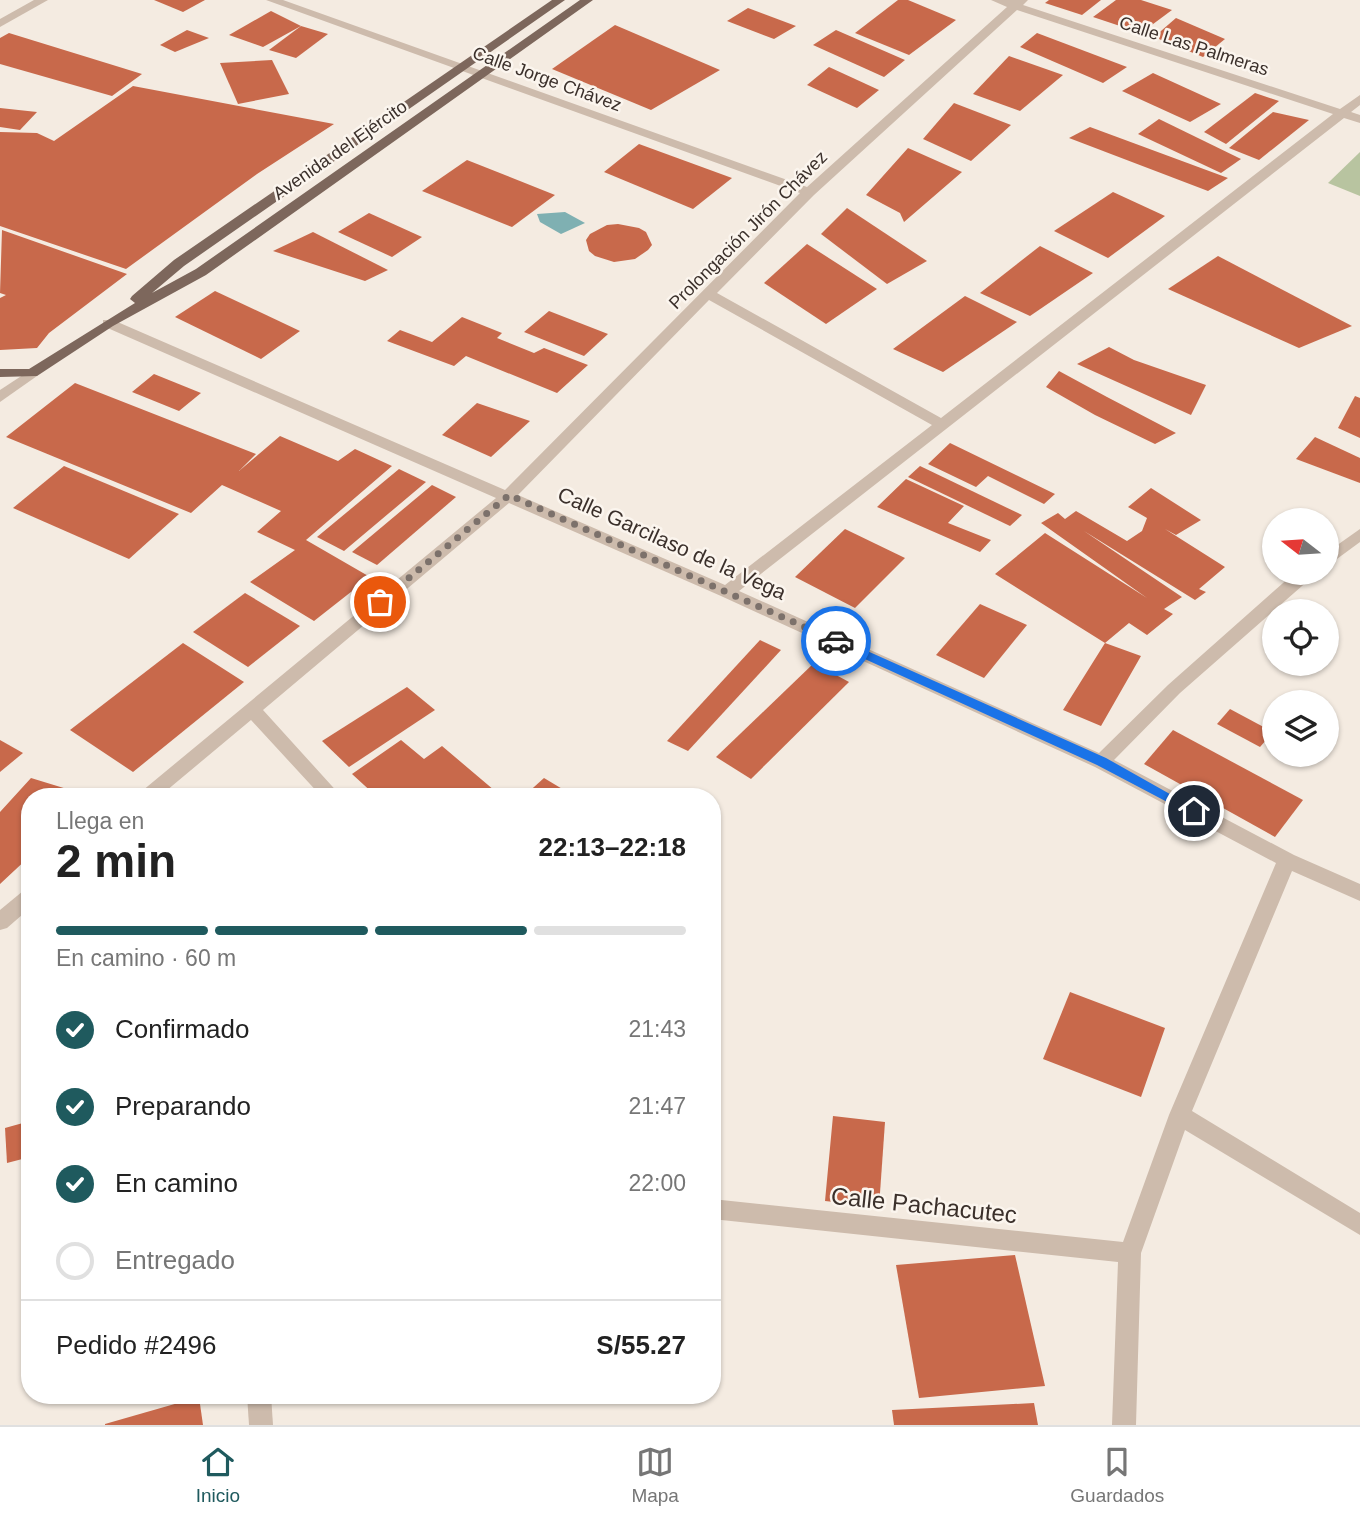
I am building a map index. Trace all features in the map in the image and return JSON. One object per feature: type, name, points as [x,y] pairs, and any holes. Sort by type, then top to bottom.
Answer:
[{"type":"main road","name":"Avenida del Ejército","points":[[108,323],[179,263],[559,0]]},
{"type":"main road","name":"Avenida del Ejército","points":[[32,373],[108,323],[201,272],[587,0]]},
{"type":"main road","points":[[0,373],[32,373]]},
{"type":"street","points":[[0,24],[42,0]]},
{"type":"street","name":"Calle Jorge Chávez","points":[[272,0],[808,192]]},
{"type":"street","name":"Calle Las Palmeras","points":[[997,0],[1018,3],[1360,119]]},
{"type":"street","name":"Prolongación Jirón Chávez","points":[[158,788],[509,495],[808,192],[1018,3]]},
{"type":"street","points":[[727,592],[1360,99]]},
{"type":"street","points":[[708,294],[942,424]]},
{"type":"street","name":"Calle Garcilaso de la Vega","points":[[108,323],[509,495],[1101,762],[1287,860],[1360,893]]},
{"type":"street","points":[[0,397],[32,373]]},
{"type":"street","points":[[1339,551],[1360,534]]},
{"type":"street","points":[[1101,762],[1174,689],[1291,585]]},
{"type":"street","points":[[252,709],[325,788]]},
{"type":"street","points":[[1124,1425],[1129,1253],[1180,1115],[1287,860]]},
{"type":"street","points":[[0,922],[21,904]]},
{"type":"street","points":[[1180,1115],[1360,1225]]},
{"type":"street","name":"Calle Pachacutec","points":[[721,1210],[1129,1253]]},
{"type":"street","points":[[260,1404],[261,1425]]},
{"type":"green space","points":[[1360,152],[1360,196],[1328,183]]},
{"type":"water","points":[[565,212],[585,223],[561,234],[540,222],[537,214]]},
{"type":"building","points":[[154,0],[205,0],[183,12]]},
{"type":"building","points":[[898,0],[908,0],[956,20],[909,55],[855,33]]},
{"type":"building","points":[[1049,0],[1101,0],[1082,15],[1045,3]]},
{"type":"building","points":[[1116,0],[1141,0],[1172,10],[1141,33],[1093,17]]},
{"type":"building","points":[[748,8],[796,26],[774,39],[727,21]]},
{"type":"building","points":[[271,11],[301,26],[263,47],[229,35]]},
{"type":"building","points":[[1176,18],[1225,39],[1203,57],[1154,37]]},
{"type":"building","points":[[615,25],[720,70],[651,110],[552,69]]},
{"type":"building","points":[[301,26],[328,34],[296,58],[269,50]]},
{"type":"building","points":[[187,30],[209,38],[175,52],[160,45]]},
{"type":"building","points":[[836,30],[905,60],[884,77],[813,45]]},
{"type":"building","points":[[9,33],[142,74],[112,96],[0,64],[0,38]]},
{"type":"building","points":[[1037,33],[1127,67],[1103,83],[1020,47]]},
{"type":"building","points":[[1009,56],[1063,75],[1020,111],[973,94]]},
{"type":"building","points":[[272,60],[289,94],[238,104],[220,63]]},
{"type":"building","points":[[829,67],[879,90],[857,108],[807,85]]},
{"type":"building","points":[[1153,73],[1221,104],[1190,122],[1122,91]]},
{"type":"building","points":[[133,86],[334,124],[257,174],[126,269],[0,226],[0,132],[37,133],[54,141]]},
{"type":"building","points":[[1255,93],[1279,101],[1226,144],[1204,132]]},
{"type":"building","points":[[954,103],[1011,125],[971,161],[923,139]]},
{"type":"building","points":[[0,108],[37,112],[20,130],[0,127]]},
{"type":"building","points":[[1273,112],[1309,120],[1259,160],[1229,148]]},
{"type":"building","points":[[1159,119],[1241,159],[1221,173],[1138,134]]},
{"type":"building","points":[[1090,127],[1228,178],[1208,191],[1069,138]]},
{"type":"building","points":[[639,144],[732,178],[693,209],[604,172]]},
{"type":"building","points":[[908,148],[962,172],[904,222],[900,213],[866,195]]},
{"type":"building","points":[[467,160],[555,195],[512,227],[422,191]]},
{"type":"building","points":[[1113,192],[1165,216],[1108,258],[1054,231]]},
{"type":"building","points":[[847,208],[927,261],[887,284],[821,234]]},
{"type":"building","points":[[369,213],[422,237],[392,257],[338,232]]},
{"type":"building","points":[[618,224],[646,232],[652,245],[635,259],[614,262],[595,256],[589,251],[586,240],[590,234],[607,225]]},
{"type":"building","points":[[2,230],[127,274],[49,333],[37,348],[0,350],[0,298],[6,295],[0,293]]},
{"type":"building","points":[[313,232],[388,270],[365,281],[273,251]]},
{"type":"building","points":[[807,244],[877,289],[826,324],[764,283]]},
{"type":"building","points":[[1040,246],[1093,273],[1030,316],[980,293]]},
{"type":"building","points":[[1218,256],[1352,326],[1299,348],[1168,289]]},
{"type":"building","points":[[215,291],[300,331],[261,359],[175,317]]},
{"type":"building","points":[[965,296],[1017,322],[943,372],[893,349]]},
{"type":"building","points":[[549,311],[608,334],[584,356],[524,332]]},
{"type":"building","points":[[462,317],[502,333],[497,338],[534,353],[544,348],[588,365],[557,393],[466,356],[454,366],[387,341],[400,330],[432,342]]},
{"type":"building","points":[[1109,347],[1134,360],[1206,385],[1191,415],[1077,364]]},
{"type":"building","points":[[1059,371],[1176,433],[1155,444],[1095,415],[1046,387]]},
{"type":"building","points":[[154,374],[201,393],[179,411],[132,392]]},
{"type":"building","points":[[75,383],[256,454],[239,471],[280,436],[338,461],[355,449],[392,466],[306,540],[370,577],[314,621],[250,582],[295,550],[257,532],[281,511],[222,485],[191,513],[6,437]]},
{"type":"building","points":[[1355,396],[1360,398],[1360,438],[1338,428]]},
{"type":"building","points":[[477,403],[530,421],[491,457],[442,435]]},
{"type":"building","points":[[1315,437],[1360,458],[1360,483],[1296,459]]},
{"type":"building","points":[[950,443],[1055,494],[1044,504],[988,476],[976,487],[928,464]]},
{"type":"building","points":[[64,466],[179,514],[129,559],[13,508]]},
{"type":"building","points":[[920,466],[1022,515],[1010,526],[908,477]]},
{"type":"building","points":[[399,469],[426,482],[344,551],[317,537]]},
{"type":"building","points":[[906,479],[964,506],[948,523],[991,540],[980,552],[877,507]]},
{"type":"building","points":[[432,485],[456,497],[377,565],[352,552]]},
{"type":"building","points":[[1151,488],[1201,520],[1176,535],[1165,529],[1225,567],[1199,589],[1206,592],[1195,600],[1084,531],[1182,597],[1164,609],[1173,614],[1147,635],[1129,623],[1105,643],[995,574],[1045,533],[1147,598],[1041,523],[1058,513],[1065,519],[1076,511],[1127,541],[1142,531],[1147,518],[1128,507]]},
{"type":"building","points":[[845,529],[905,558],[855,608],[795,577]]},
{"type":"building","points":[[245,593],[300,626],[248,667],[193,632]]},
{"type":"building","points":[[980,604],[1027,625],[984,678],[936,655]]},
{"type":"building","points":[[760,640],[781,650],[688,751],[667,741]]},
{"type":"building","points":[[183,643],[244,682],[133,772],[70,730]]},
{"type":"building","points":[[1105,643],[1141,656],[1101,726],[1063,710]]},
{"type":"building","points":[[814,663],[849,682],[751,779],[716,757]]},
{"type":"building","points":[[407,687],[435,710],[349,767],[322,741]]},
{"type":"building","points":[[1230,709],[1262,726],[1262,745],[1260,747],[1217,724]]},
{"type":"building","points":[[1173,730],[1303,800],[1275,837],[1144,764]]},
{"type":"building","points":[[0,740],[23,753],[0,772]]},
{"type":"building","points":[[401,740],[424,759],[442,746],[492,788],[367,788],[352,774]]},
{"type":"building","points":[[31,778],[64,788],[22,788]]},
{"type":"building","points":[[544,778],[561,788],[533,788]]},
{"type":"building","points":[[21,789],[21,864],[0,884],[0,812]]},
{"type":"building","points":[[1070,992],[1165,1028],[1141,1097],[1043,1059]]},
{"type":"building","points":[[833,1116],[885,1122],[879,1207],[825,1201]]},
{"type":"building","points":[[21,1124],[21,1159],[7,1163],[5,1128]]},
{"type":"building","points":[[1015,1255],[1045,1386],[919,1398],[896,1265]]},
{"type":"building","points":[[1034,1403],[1038,1425],[894,1425],[892,1410]]},
{"type":"building","points":[[175,1404],[200,1404],[203,1425],[105,1425]]},
{"type":"way so far","points":[[380,602],[509,495],[836,641]]},
{"type":"route","points":[[836,641],[1101,762],[1194,811]]}]
